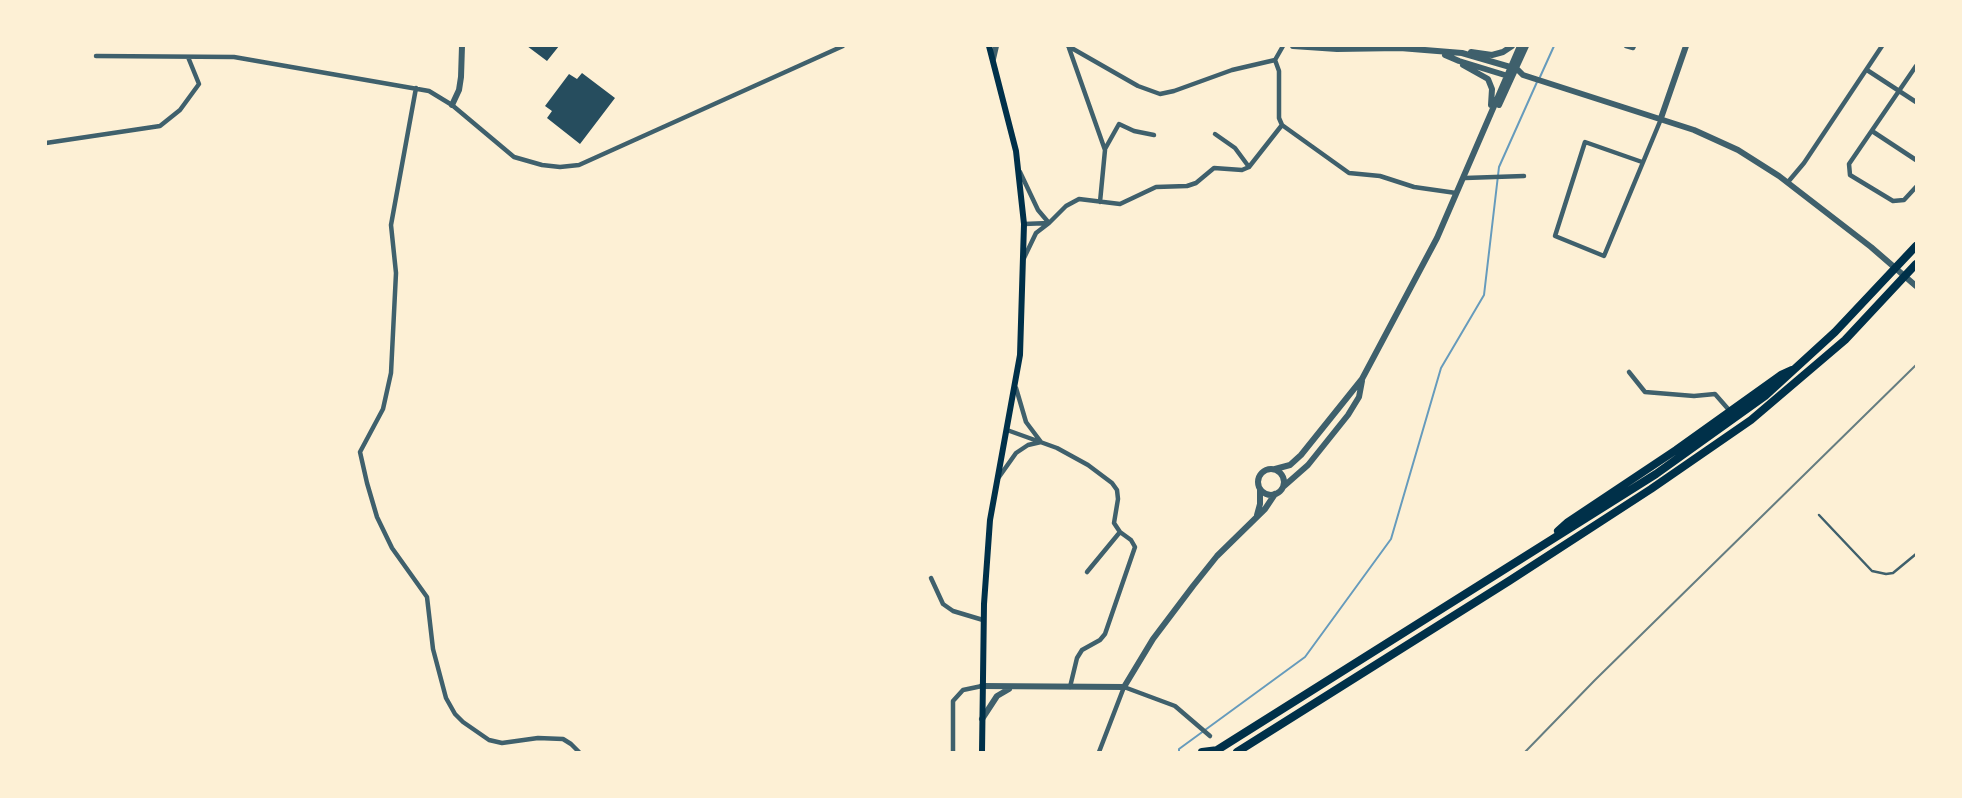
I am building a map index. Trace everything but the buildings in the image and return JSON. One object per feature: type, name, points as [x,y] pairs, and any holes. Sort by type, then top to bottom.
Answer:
[{"type":"highway","points":[[1202,752],[1216,751],[1656,474],[1765,396],[1798,368],[1916,246]]},
{"type":"highway","points":[[1237,752],[1651,489],[1751,420],[1846,340],[1916,264]]},
{"type":"highway","points":[[1547,542],[1568,522],[1781,374],[1798,368]]},
{"type":"main road","points":[[982,752],[983,620],[990,520],[1020,355],[1024,258],[1020,172],[989,46]]},
{"type":"street","points":[[452,105],[459,90],[462,46]]},
{"type":"street","points":[[96,56],[234,57],[429,91],[452,105],[513,157],[561,167],[579,165],[843,46]]},
{"type":"street","points":[[993,61],[996,46]]},
{"type":"street","points":[[1068,46],[1138,86],[1160,94],[1232,70],[1275,61]]},
{"type":"street","points":[[1068,46],[1105,150]]},
{"type":"street","points":[[1283,46],[1275,61],[1279,71],[1279,118],[1282,125],[1349,173],[1380,176],[1414,187],[1457,193]]},
{"type":"street","points":[[1293,46],[1337,49],[1400,48],[1462,53],[1514,68],[1526,76],[1694,130],[1738,150],[1788,182],[1916,286]]},
{"type":"street","points":[[1462,53],[1466,51],[1492,55],[1512,46]]},
{"type":"street","points":[[1514,68],[1520,46]]},
{"type":"street","points":[[1485,127],[1492,118],[1526,46]]},
{"type":"street","points":[[1626,46],[1634,46]]},
{"type":"street","points":[[1642,162],[1585,142],[1555,236],[1604,257],[1661,118],[1686,46]]},
{"type":"street","points":[[1788,182],[1804,163],[1882,46]]},
{"type":"street","points":[[1441,52],[1459,61],[1510,77],[1526,76]]},
{"type":"street","points":[[46,143],[160,126],[180,110],[199,84],[188,57]]},
{"type":"street","points":[[1256,516],[1260,508],[1260,474],[1270,468],[1290,465],[1301,455],[1362,379],[1437,238],[1465,178],[1493,99],[1488,79],[1465,68],[1459,61]]},
{"type":"street","points":[[1916,66],[1849,164],[1850,175],[1893,201],[1904,200],[1916,187]]},
{"type":"street","points":[[1867,70],[1916,102]]},
{"type":"street","points":[[416,88],[391,225],[396,273],[391,373],[383,409],[360,452],[367,483],[377,517],[392,548],[427,597],[433,649],[446,698],[455,714],[489,740],[502,743],[538,738],[563,739],[579,752]]},
{"type":"street","points":[[1100,201],[1105,150],[1119,124],[1134,131],[1154,135]]},
{"type":"street","points":[[1024,258],[1036,233],[1072,201],[1079,198],[1120,204],[1156,187],[1196,183],[1214,168],[1236,170],[1249,167],[1282,125]]},
{"type":"street","points":[[1872,131],[1916,160]]},
{"type":"street","points":[[1214,134],[1230,144],[1249,167]]},
{"type":"street","points":[[1020,172],[1038,210],[1049,223]]},
{"type":"street","points":[[1465,178],[1521,176]]},
{"type":"street","points":[[1024,224],[1049,223]]},
{"type":"street","points":[[1629,372],[1645,391],[1694,396],[1715,394],[1730,411]]},
{"type":"street","points":[[1099,752],[1124,687],[1153,639],[1193,586],[1265,509],[1275,494],[1308,465],[1348,415],[1359,397],[1362,379]]},
{"type":"street","points":[[1015,385],[1026,422],[1041,442]]},
{"type":"street","points":[[1007,430],[1081,461],[1111,483],[1117,490],[1118,499],[1113,518],[1120,532],[1131,540],[1135,547],[1105,634],[1083,650],[1077,658],[1070,687]]},
{"type":"street","points":[[996,480],[1016,453],[1027,445],[1041,442]]},
{"type":"street","points":[[1275,469],[1283,476],[1283,487]]},
{"type":"street","points":[[1260,489],[1269,495],[1275,494]]},
{"type":"street","points":[[1087,572],[1120,532]]},
{"type":"street","points":[[931,578],[943,604],[953,611],[983,620]]},
{"type":"street","points":[[953,752],[953,701],[963,690],[982,686],[1124,687],[1181,710],[1210,736]]},
{"type":"street","points":[[982,720],[997,696],[1005,690],[1017,688]]},
{"type":"lane","points":[[1819,515],[1872,571],[1893,573],[1916,554]]},
{"type":"waterway","points":[[1540,77],[1554,46]]},
{"type":"waterway","points":[[1179,752],[1179,749],[1305,657],[1391,539],[1441,368],[1484,295],[1499,167],[1537,82]]},
{"type":"railway","points":[[1525,752],[1916,365]]}]
